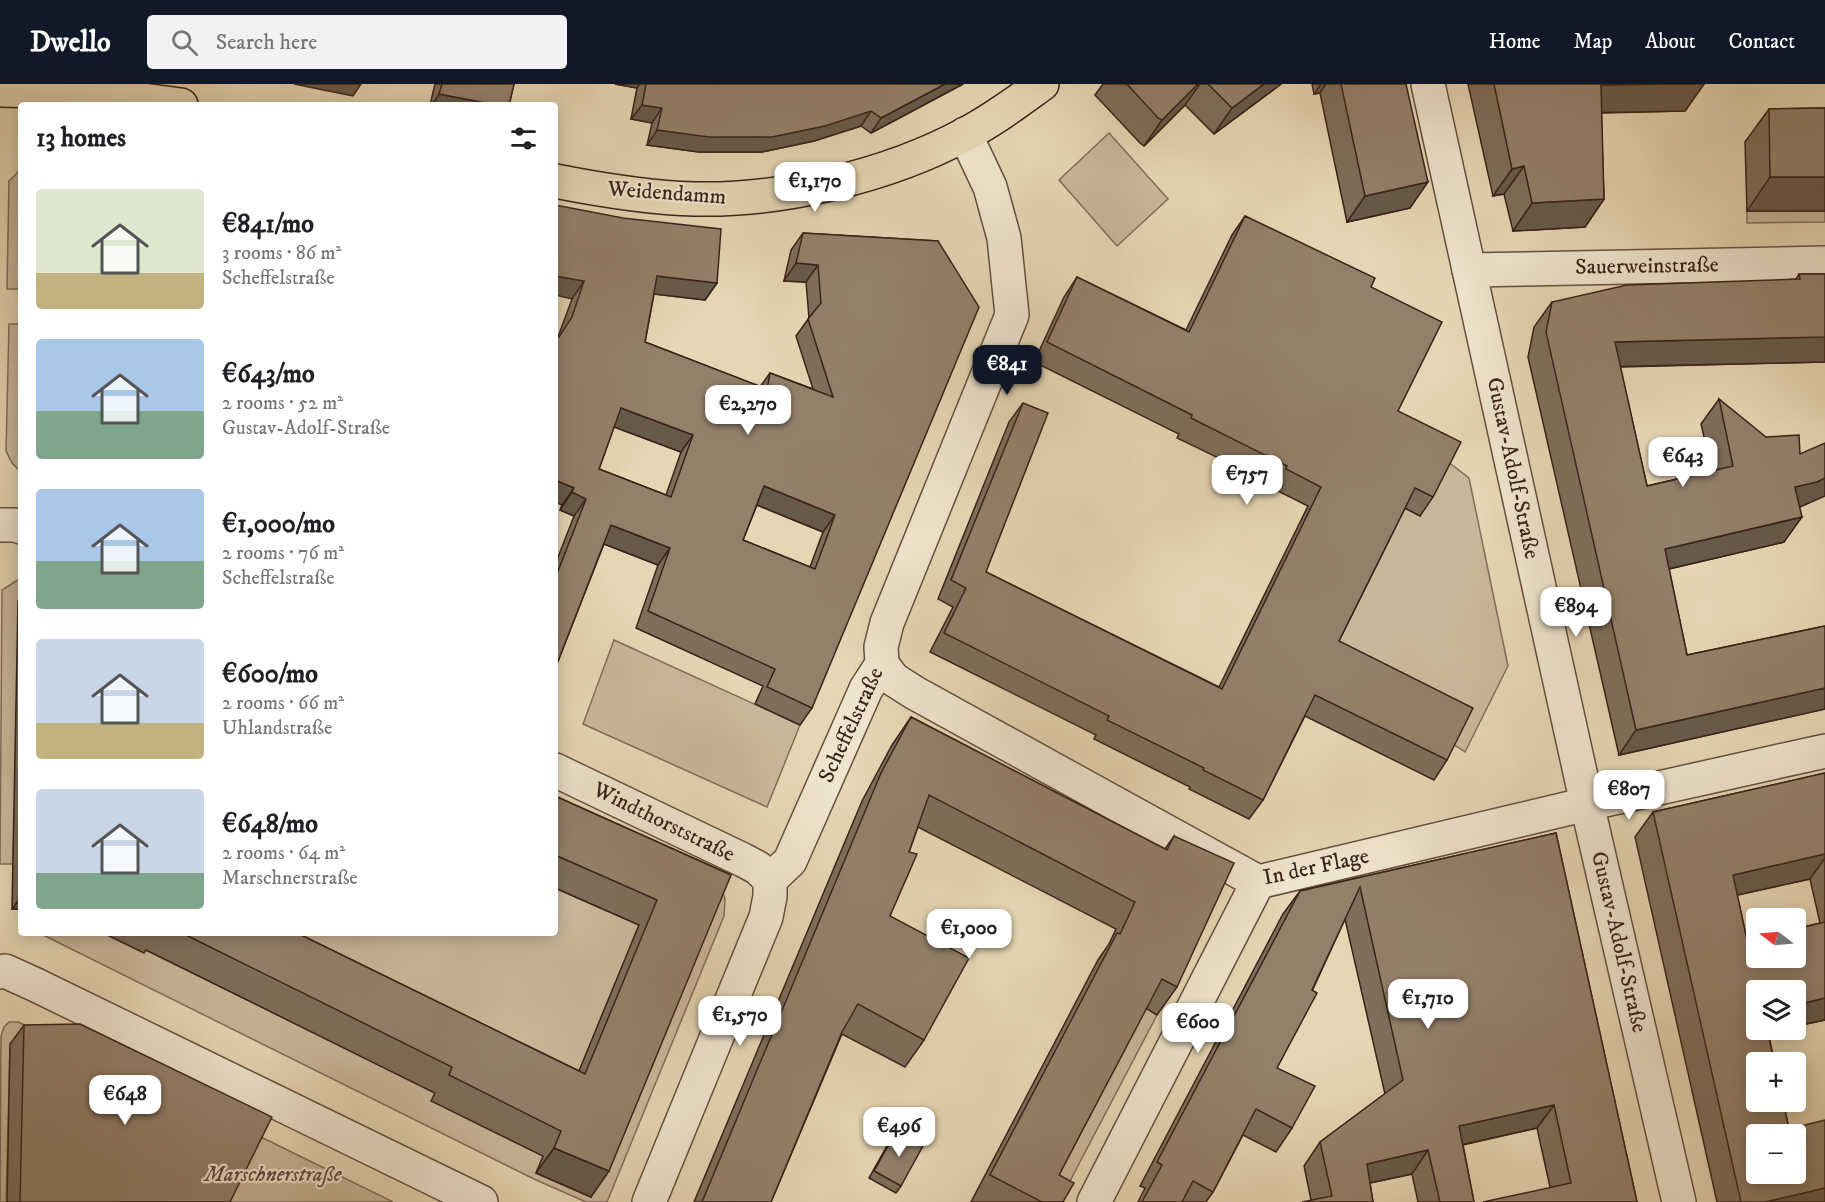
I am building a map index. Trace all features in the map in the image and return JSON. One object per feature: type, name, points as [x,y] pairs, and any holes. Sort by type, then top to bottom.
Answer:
[{"type":"main road","name":"Weidendamm","points":[[558,181],[643,195],[695,199],[744,198],[844,181],[899,164],[965,134],[1042,84]]},
{"type":"main road","points":[[0,90],[81,92],[159,102]]},
{"type":"street","name":"Gustav-Adolf-Straße","points":[[1428,84],[1587,804],[1679,1202]]},
{"type":"street","name":"Scheffelstraße","points":[[770,880],[790,861],[866,689],[882,664],[881,647],[887,623],[1012,315],[1004,238],[990,187],[965,134]]},
{"type":"street","name":"Sauerweinstraße","points":[[1469,270],[1825,263]]},
{"type":"street","points":[[0,525],[18,526]]},
{"type":"street","name":"In der Flage","points":[[882,664],[894,679],[915,693],[1258,882],[1587,804],[1825,751]]},
{"type":"street","name":"Windthorststraße","points":[[558,771],[743,860],[758,868],[770,880]]},
{"type":"street","points":[[649,1202],[766,917],[770,880]]},
{"type":"street","points":[[1094,1202],[1258,882]]},
{"type":"street","points":[[0,972],[5,971],[36,985],[481,1202]]},
{"type":"green space","points":[[1109,133],[1168,199],[1117,246],[1059,180]]},
{"type":"green space","points":[[18,172],[18,289],[7,289],[9,181]]},
{"type":"green space","points":[[1747,211],[1825,211],[1825,222],[1747,223]]},
{"type":"green space","points":[[9,324],[18,324],[18,469],[6,451]]},
{"type":"green space","points":[[1447,461],[1469,478],[1508,666],[1465,752],[1326,661],[1402,507],[1420,516]]},
{"type":"green space","points":[[18,580],[18,685],[13,864],[0,864],[2,590]]},
{"type":"green space","points":[[614,640],[800,725],[767,807],[583,724]]},
{"type":"green space","points":[[721,888],[725,899],[724,916],[607,1202],[586,1202],[536,1180],[45,936],[111,936],[146,950],[435,1093],[544,1156],[536,1173]]},
{"type":"green space","points":[[558,889],[639,925],[564,1108],[232,936],[558,936]]},
{"type":"green space","points":[[1142,1006],[1157,1015],[1059,1202],[1040,1202]]},
{"type":"green space","points":[[9,1022],[18,1022],[67,1044],[10,1045],[6,1202],[0,1202],[1,1036],[4,1027]]},
{"type":"green space","name":"Marschnerstraße","points":[[259,1136],[393,1202],[226,1202]]},
{"type":"building","points":[[442,84],[514,84],[510,102],[480,102],[439,94]]},
{"type":"building","points":[[646,84],[945,84],[881,118],[871,111],[825,126],[772,137],[709,137],[657,130],[662,108],[642,105]]},
{"type":"building","points":[[1127,84],[1198,84],[1162,120]]},
{"type":"building","points":[[1208,84],[1264,84],[1232,108]]},
{"type":"building","points":[[1341,84],[1406,84],[1428,182],[1365,196]]},
{"type":"building","points":[[1494,84],[1668,84],[1601,85],[1604,199],[1532,203],[1524,166],[1512,169]]},
{"type":"building","points":[[1825,108],[1825,177],[1770,177],[1769,109]]},
{"type":"building","points":[[558,206],[623,218],[721,229],[717,283],[657,276],[645,342],[767,389],[770,373],[833,397],[808,319],[821,303],[818,265],[796,263],[803,233],[938,241],[979,307],[812,708],[767,687],[775,669],[648,611],[670,548],[611,525],[558,661],[558,571],[586,499],[572,492],[574,488],[558,481],[558,337],[572,317],[584,281],[558,277]],"holes":[[[621,408],[693,435],[671,497],[599,469]],[[764,486],[835,515],[815,569],[743,540]]]},
{"type":"building","points":[[1245,216],[1375,278],[1371,287],[1442,322],[1398,411],[1461,442],[1433,497],[1415,488],[1339,641],[1473,708],[1447,760],[1315,695],[1263,800],[1107,720],[1109,716],[944,633],[966,588],[951,580],[1023,403],[1048,413],[986,572],[1222,689],[1321,487],[1286,469],[1287,466],[1191,418],[1192,415],[1047,342],[1077,277],[1189,332]]},
{"type":"building","points":[[1799,274],[1825,274],[1825,337],[1615,342],[1647,486],[1733,466],[1719,399],[1766,437],[1799,435],[1800,454],[1825,443],[1825,478],[1795,487],[1802,517],[1665,549],[1687,655],[1825,626],[1825,688],[1636,730],[1546,332],[1552,302],[1627,285],[1800,279]]},
{"type":"building","points":[[911,717],[1167,850],[1174,836],[1234,863],[1177,987],[1162,979],[1059,1175],[1074,1183],[1063,1202],[1042,1202],[990,1175],[1135,902],[929,795],[909,852],[917,854],[890,916],[969,958],[924,1040],[858,1004],[842,1032],[771,1202],[702,1202],[881,773]]},
{"type":"building","points":[[1825,773],[1825,854],[1733,875],[1746,935],[1746,968],[1806,968],[1806,927],[1825,922],[1825,998],[1806,1003],[1806,980],[1746,980],[1746,1040],[1769,1040],[1772,1052],[1746,1052],[1746,1112],[1785,1112],[1788,1124],[1746,1124],[1746,1184],[1806,1184],[1806,1125],[1825,1120],[1825,1188],[1765,1202],[1741,1202],[1653,812]]},
{"type":"building","points":[[558,797],[731,875],[609,1171],[554,1148],[561,1131],[449,1075],[452,1067],[188,936],[303,936],[585,1074],[657,900],[558,856]]},
{"type":"building","points":[[1556,833],[1637,1202],[1483,1202],[1571,1183],[1554,1105],[1459,1126],[1474,1202],[1440,1202],[1428,1150],[1367,1164],[1373,1202],[1302,1202],[1332,1196],[1320,1142],[1403,1080],[1360,887],[1312,990],[1317,993],[1277,1068],[1315,1086],[1292,1128],[1256,1109],[1213,1192],[1193,1181],[1182,1202],[1142,1202],[1162,1165],[1157,1162],[1300,891]]},
{"type":"building","points":[[80,1024],[272,1117],[230,1202],[20,1202],[24,1025]]},
{"type":"building","points":[[897,1130],[924,1144],[901,1186],[874,1171]]}]
